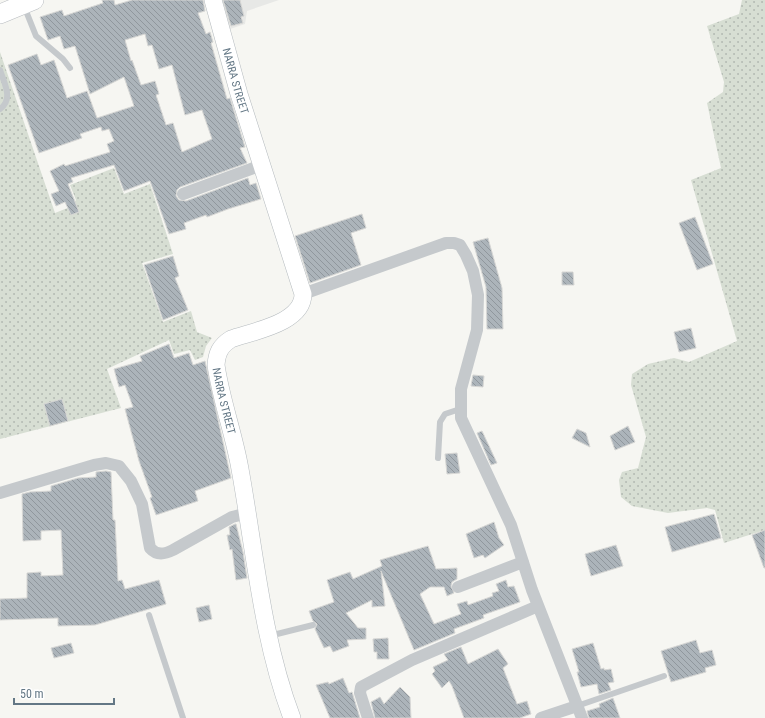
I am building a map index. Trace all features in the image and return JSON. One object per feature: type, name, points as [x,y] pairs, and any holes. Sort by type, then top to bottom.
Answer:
[{"type":"main road","points":[[0,14],[28,2]]},
{"type":"street","name":"NARRA STREET","points":[[213,0],[239,94],[303,294],[300,308],[289,319],[231,339],[223,344],[217,354],[217,376],[240,466],[269,636],[292,718]]},
{"type":"street","points":[[183,194],[262,165]]},
{"type":"street","points":[[303,294],[446,242],[454,242],[460,245],[473,271],[478,295],[475,345],[461,389],[460,409],[465,429],[511,525],[538,606],[582,718]]},
{"type":"street","points":[[0,493],[94,465],[106,463],[119,466],[132,481],[142,504],[150,548],[153,552],[162,554],[173,550],[232,517],[248,513]]},
{"type":"street","points":[[458,588],[523,562]]},
{"type":"street","points":[[368,718],[360,693],[362,687],[412,660],[538,606]]},
{"type":"street","points":[[541,718],[577,706]]},
{"type":"lane","points":[[28,2],[28,19],[36,36],[70,68]]},
{"type":"lane","points":[[0,70],[8,98],[6,104],[0,109]]},
{"type":"lane","points":[[438,458],[440,422],[445,414],[460,409]]},
{"type":"lane","points":[[149,615],[183,718]]},
{"type":"lane","points":[[269,636],[313,625]]},
{"type":"lane","points":[[577,706],[664,676]]},
{"type":"shaded area","points":[[222,0],[279,0],[247,11],[245,24],[230,29]]},
{"type":"shaded area","points":[[742,0],[765,0],[765,530],[724,543],[715,510],[707,508],[668,513],[632,506],[621,497],[619,480],[622,472],[638,468],[646,437],[631,385],[632,374],[648,364],[674,358],[689,362],[737,341],[691,180],[721,168],[707,103],[723,92],[724,82],[707,26],[739,14]]},
{"type":"shaded area","points":[[0,52],[55,213],[70,207],[76,200],[70,185],[114,168],[124,194],[150,184],[173,254],[142,263],[163,322],[191,311],[197,332],[212,338],[206,346],[203,357],[195,360],[190,350],[174,354],[169,340],[107,369],[121,408],[0,439]]},
{"type":"building","points":[[102,0],[114,0],[115,5],[132,0],[203,0],[205,11],[198,13],[206,34],[210,32],[213,42],[211,43],[227,99],[230,98],[245,147],[240,148],[247,163],[180,187],[177,190],[176,196],[179,200],[186,201],[248,178],[250,185],[256,183],[261,199],[184,223],[186,229],[169,234],[150,181],[124,191],[114,165],[71,178],[73,182],[68,184],[79,212],[71,215],[65,202],[56,206],[51,194],[59,191],[50,171],[64,164],[65,166],[110,152],[107,144],[114,141],[109,129],[102,131],[101,127],[80,134],[82,138],[39,153],[8,65],[37,54],[41,65],[54,60],[67,98],[87,91],[97,118],[134,106],[124,77],[90,94],[75,46],[64,49],[60,36],[48,40],[40,17],[62,10],[64,16],[103,3]],"holes":[[[145,34],[148,46],[152,45],[159,69],[172,65],[185,115],[202,110],[212,139],[182,152],[173,123],[166,125],[156,95],[159,94],[155,81],[141,85],[132,60],[131,61],[125,40]]]},
{"type":"building","points":[[223,0],[240,0],[244,16],[241,17],[243,23],[231,26]]},
{"type":"building","points":[[362,214],[366,228],[351,233],[361,265],[310,283],[295,236]]},
{"type":"building","points":[[695,217],[713,264],[697,270],[679,223]]},
{"type":"building","points":[[488,238],[502,288],[503,329],[487,329],[486,287],[473,242]]},
{"type":"building","points":[[173,256],[179,276],[175,278],[188,310],[163,320],[144,265]]},
{"type":"building","points":[[562,272],[573,272],[574,285],[562,285]]},
{"type":"building","points":[[691,328],[696,348],[679,352],[674,332]]},
{"type":"building","points":[[169,344],[174,358],[189,353],[193,365],[205,361],[231,478],[195,491],[198,501],[156,515],[150,498],[152,497],[139,461],[125,409],[133,407],[125,385],[119,387],[114,369],[142,361],[140,356]]},
{"type":"building","points":[[473,375],[484,376],[483,387],[471,386]]},
{"type":"building","points":[[62,399],[68,421],[50,426],[44,404]]},
{"type":"building","points":[[628,426],[635,442],[615,450],[610,436]]},
{"type":"building","points":[[577,429],[586,433],[590,447],[572,438]]},
{"type":"building","points":[[482,431],[497,463],[491,465],[477,433]]},
{"type":"building","points":[[457,453],[460,473],[447,474],[445,454]]},
{"type":"building","points":[[96,472],[111,472],[118,581],[122,580],[125,589],[159,580],[166,604],[95,625],[58,626],[58,618],[0,620],[0,599],[27,598],[27,573],[41,572],[41,576],[63,575],[61,530],[41,531],[41,540],[23,541],[22,494],[51,491],[51,486],[78,478],[96,477]]},
{"type":"building","points":[[714,514],[721,538],[672,552],[665,527]]},
{"type":"building","points":[[494,522],[499,538],[504,545],[485,558],[483,555],[474,558],[466,534]]},
{"type":"building","points":[[235,524],[243,552],[247,578],[236,580],[232,549],[230,550],[227,535],[230,535],[229,527]]},
{"type":"building","points":[[765,530],[765,568],[764,568],[752,535]]},
{"type":"building","points":[[616,545],[623,566],[591,576],[585,554]]},
{"type":"building","points":[[428,546],[436,569],[457,568],[457,579],[452,582],[451,586],[454,593],[447,596],[444,587],[430,587],[420,594],[434,624],[461,614],[457,604],[467,601],[468,605],[493,596],[492,593],[499,591],[496,584],[506,580],[508,587],[514,586],[520,602],[483,615],[484,618],[454,629],[455,633],[414,650],[381,571],[385,606],[372,607],[372,600],[346,613],[358,628],[366,628],[366,639],[347,640],[349,646],[333,652],[330,646],[324,648],[315,629],[317,624],[313,621],[309,611],[334,602],[327,580],[350,572],[353,579],[382,566],[380,560]]},
{"type":"building","points":[[209,605],[212,619],[199,622],[196,608]]},
{"type":"building","points":[[388,638],[389,659],[377,659],[377,652],[374,652],[373,639]]},
{"type":"building","points":[[696,640],[700,653],[712,650],[716,665],[705,668],[706,672],[671,682],[661,651]]},
{"type":"building","points":[[71,643],[74,653],[54,658],[51,648]]},
{"type":"building","points":[[593,643],[601,669],[611,669],[614,682],[608,683],[611,690],[599,694],[597,684],[581,687],[577,672],[579,672],[572,649]]},
{"type":"building","points":[[461,647],[468,664],[498,649],[508,664],[503,668],[517,704],[527,701],[531,714],[520,718],[464,718],[449,681],[442,688],[432,674],[435,671],[433,667],[448,660],[444,654]]},
{"type":"building","points":[[343,678],[349,693],[352,692],[360,718],[330,718],[316,685],[328,682],[329,684]]},
{"type":"building","points":[[400,687],[410,697],[411,718],[375,718],[371,702],[380,697],[384,704]]},
{"type":"building","points":[[613,698],[620,718],[589,718],[587,711],[600,707],[599,704]]}]
